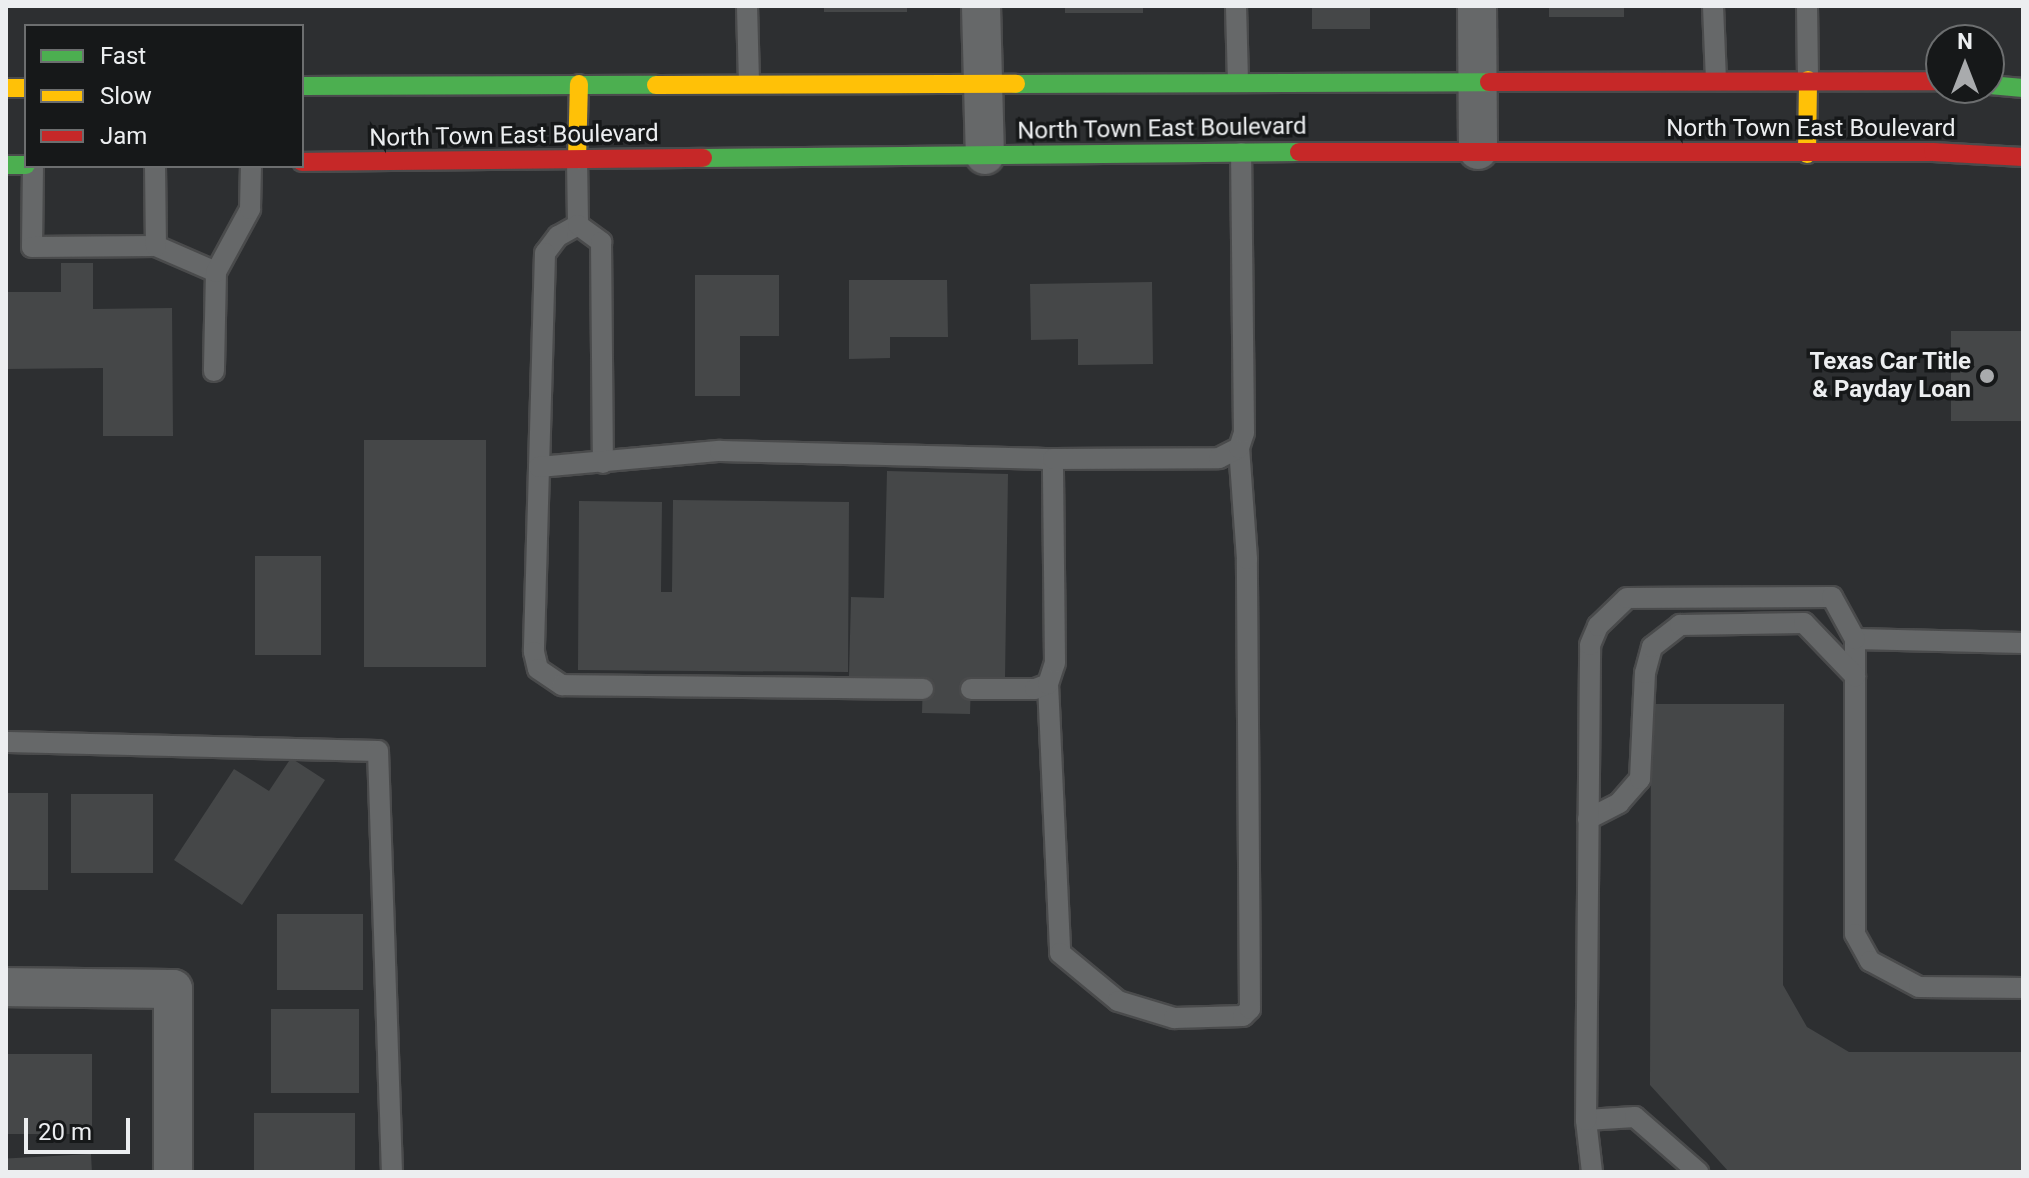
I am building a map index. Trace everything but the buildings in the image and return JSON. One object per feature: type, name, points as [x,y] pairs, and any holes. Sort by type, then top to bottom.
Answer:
[{"type":"main road","points":[[1807,154],[1808,80]]},
{"type":"main road","name":"North Town East Boulevard","points":[[304,86],[1925,81]]},
{"type":"main road","points":[[577,159],[579,84]]},
{"type":"main road","name":"North Town East Boulevard","points":[[304,162],[1478,150],[1807,154],[1933,152],[2023,157]]},
{"type":"street","points":[[981,6],[985,155]]},
{"type":"street","points":[[1477,6],[1478,150]]},
{"type":"street","points":[[6,987],[173,989],[173,1172]]},
{"type":"lane","points":[[747,6],[749,83]]},
{"type":"lane","points":[[1236,6],[1238,81]]},
{"type":"lane","points":[[1713,6],[1716,80]]},
{"type":"lane","points":[[1807,6],[1808,80]]},
{"type":"lane","points":[[1053,459],[1055,663],[1048,684],[1060,953],[1118,1001],[1174,1018],[1243,1016],[1250,1009],[1248,574],[1239,448],[1244,433],[1241,153]]},
{"type":"lane","points":[[577,159],[578,225]]},
{"type":"lane","points":[[33,168],[32,247],[156,246],[216,272]]},
{"type":"lane","points":[[155,168],[156,246]]},
{"type":"lane","points":[[214,371],[216,272],[250,209],[251,168]]},
{"type":"lane","points":[[578,225],[601,242],[603,463]]},
{"type":"lane","points":[[578,225],[558,236],[545,253],[534,652],[538,669],[562,685],[923,689]]},
{"type":"lane","points":[[539,467],[720,451],[1053,459],[1219,458],[1239,448]]},
{"type":"lane","points":[[1592,1172],[1586,1120],[1590,645],[1598,626],[1627,598],[1832,597],[1855,639],[1855,934],[1870,961],[1919,987],[2023,988]]},
{"type":"lane","points":[[1588,819],[1619,803],[1640,779],[1645,673],[1652,647],[1680,625],[1804,623],[1855,676]]},
{"type":"lane","points":[[1855,639],[2023,643]]},
{"type":"lane","points":[[971,689],[1035,689],[1048,684]]},
{"type":"lane","points":[[6,742],[378,751],[392,1172]]},
{"type":"lane","points":[[1586,1120],[1635,1117],[1698,1172]]},
{"type":"traffic: fast","points":[[1016,84],[1489,82]]},
{"type":"traffic: fast","points":[[304,86],[656,85]]},
{"type":"traffic: fast","points":[[2005,86],[2023,88]]},
{"type":"traffic: fast","points":[[703,158],[1299,152]]},
{"type":"traffic: fast","points":[[6,165],[24,165]]},
{"type":"traffic: slow","points":[[1807,154],[1808,80]]},
{"type":"traffic: slow","points":[[577,159],[579,84]]},
{"type":"traffic: slow","points":[[656,85],[1016,84]]},
{"type":"traffic: slow","points":[[6,88],[24,88]]},
{"type":"traffic: jam","points":[[1489,82],[1925,81]]},
{"type":"traffic: jam","points":[[1299,152],[1933,152],[2023,157]]},
{"type":"traffic: jam","points":[[304,162],[703,158]]},
{"type":"place","name":"Texas Car Title & Payday Loan","points":[[1987,376]]}]
